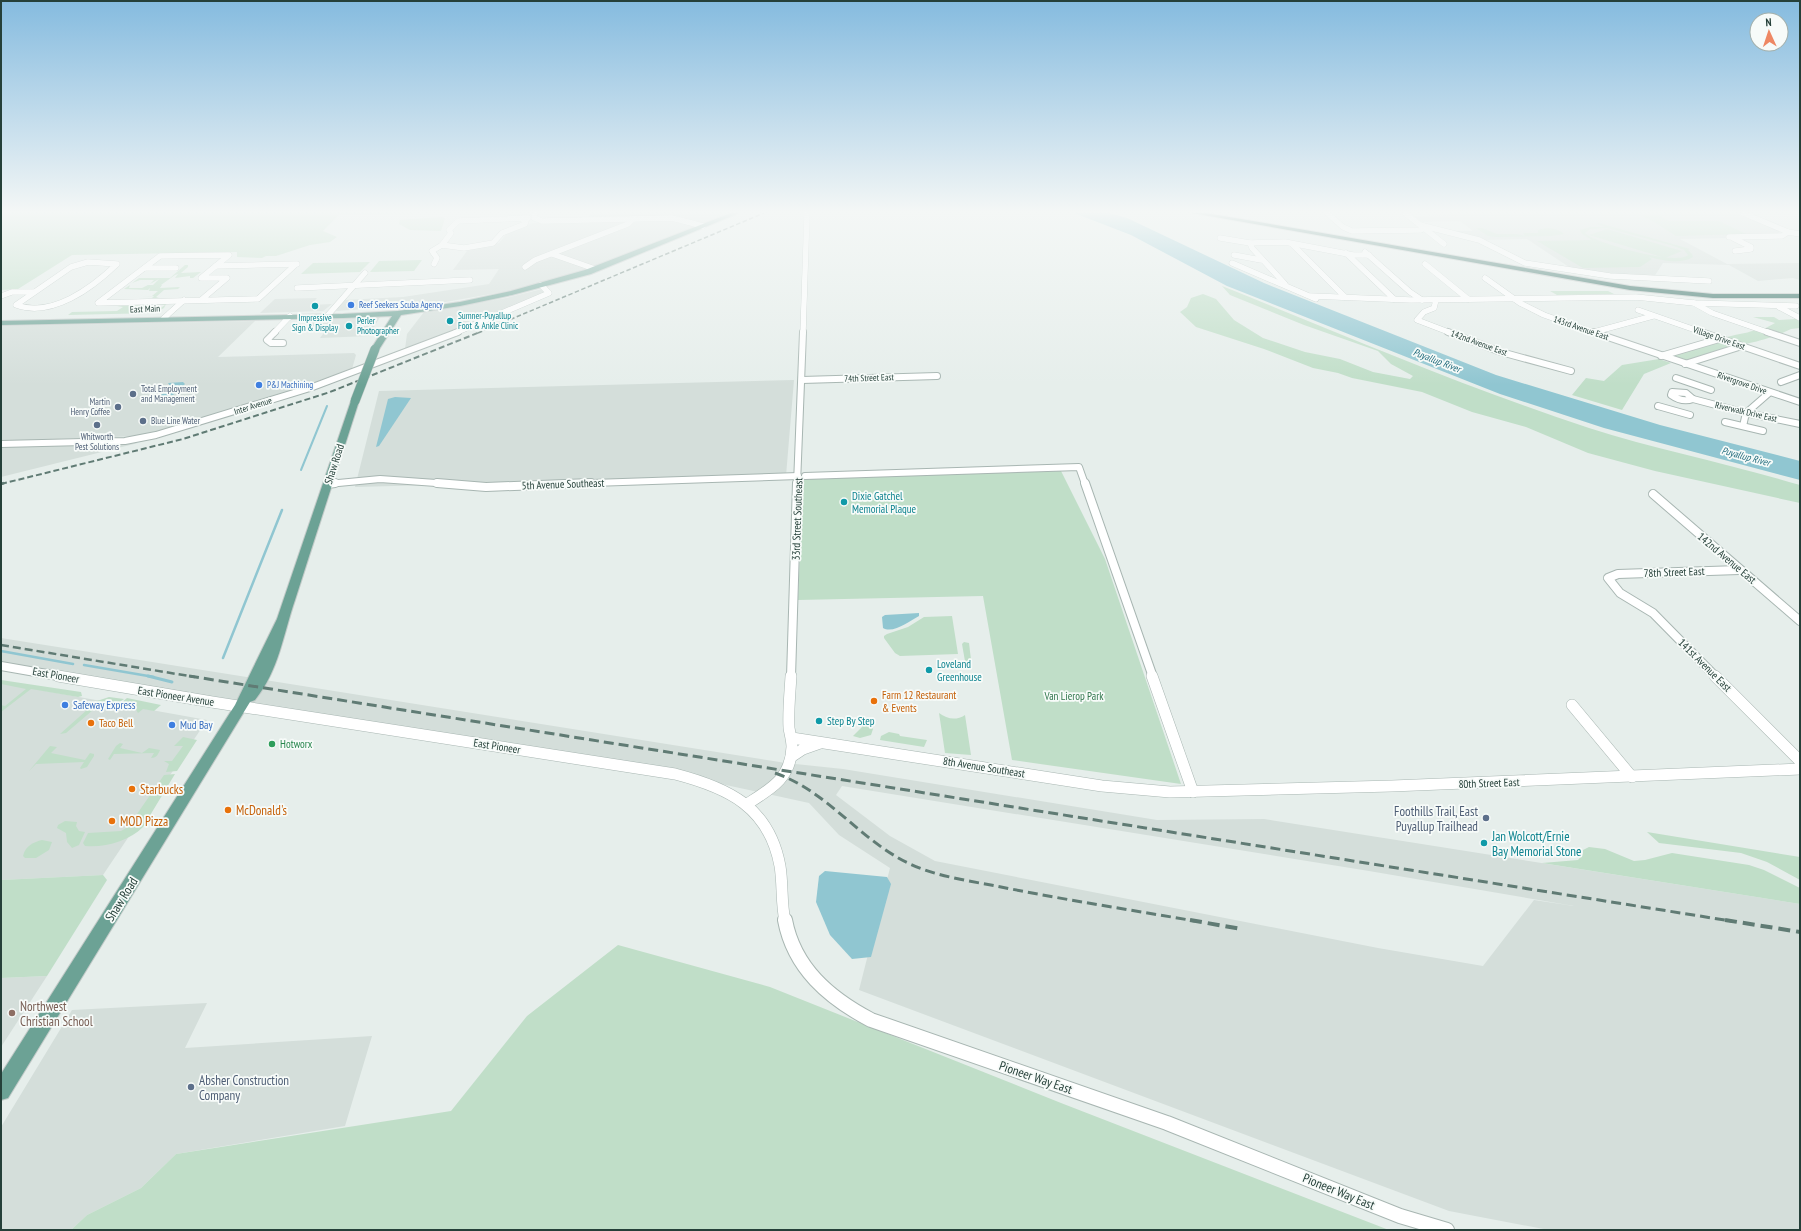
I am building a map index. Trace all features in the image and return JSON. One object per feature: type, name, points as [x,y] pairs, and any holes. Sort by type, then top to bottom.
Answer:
[{"type":"highway","points":[[1526,270],[1616,286],[1713,296],[1800,296]]},
{"type":"highway","points":[[1551,270],[1600,279],[1662,287],[1731,291],[1800,289]]},
{"type":"main road","name":"East Main","points":[[328,315],[343,316],[398,313],[460,304],[541,286],[590,270]]},
{"type":"main road","name":"East Main","points":[[354,312],[398,313],[406,309],[505,295]]},
{"type":"main road","name":"East Main","points":[[1,323],[328,315],[455,302]]},
{"type":"main road","name":"Shaw Road","points":[[1,1091],[241,706],[259,687],[270,668],[281,622],[374,349],[398,313]]},
{"type":"street","points":[[66,270],[16,305],[22,307],[47,306],[61,303],[108,270]]},
{"type":"street","points":[[142,270],[98,303],[258,299],[291,270]]},
{"type":"street","points":[[201,300],[227,278],[201,278],[210,270]]},
{"type":"street","name":"33rd Street Southeast","points":[[747,804],[778,783],[784,775],[791,756],[792,738],[790,728],[790,693],[801,476],[805,270]]},
{"type":"street","points":[[1249,270],[1323,302]]},
{"type":"street","points":[[1271,270],[1287,287]]},
{"type":"street","points":[[1318,270],[1345,297]]},
{"type":"street","points":[[1364,270],[1394,299]]},
{"type":"street","points":[[1386,270],[1410,292],[1422,300]]},
{"type":"street","points":[[1433,270],[1468,299]]},
{"type":"street","points":[[1574,270],[1610,276],[1709,281]]},
{"type":"street","points":[[328,315],[365,273]]},
{"type":"street","name":"143rd Avenue East","points":[[1485,278],[1515,299],[1544,315],[1685,364]]},
{"type":"street","points":[[297,288],[470,280]]},
{"type":"street","name":"Inter Avenue","points":[[1,444],[125,441],[181,428],[310,388],[457,332],[549,293],[541,286]]},
{"type":"street","points":[[1,296],[12,292],[33,292]]},
{"type":"street","points":[[1311,296],[1422,300],[1636,297],[1694,303],[1796,306]]},
{"type":"street","points":[[164,318],[184,300]]},
{"type":"street","name":"142nd Avenue East","points":[[1436,300],[1435,306],[1424,312],[1417,320],[1501,352],[1570,371]]},
{"type":"street","points":[[1694,303],[1712,313],[1800,342]]},
{"type":"street","points":[[1778,306],[1800,318]]},
{"type":"street","name":"Village Drive East","points":[[1638,310],[1800,366]]},
{"type":"street","points":[[282,343],[268,342],[269,337],[290,316]]},
{"type":"street","points":[[1594,332],[1653,316]]},
{"type":"street","points":[[1661,356],[1719,338]]},
{"type":"street","points":[[1685,364],[1742,346]]},
{"type":"street","name":"Rivergrove Drive","points":[[1685,364],[1768,393],[1800,402]]},
{"type":"street","points":[[1781,382],[1800,375]]},
{"type":"street","name":"74th Street East","points":[[802,380],[937,376]]},
{"type":"street","points":[[1676,378],[1712,390]]},
{"type":"street","points":[[1678,392],[1681,388],[1690,383]]},
{"type":"street","points":[[1672,392],[1678,392],[1689,394],[1693,399],[1690,401],[1680,400],[1670,394],[1672,392]]},
{"type":"street","points":[[1743,426],[1746,413],[1768,393]]},
{"type":"street","name":"Riverwalk Drive East","points":[[1693,399],[1746,413],[1800,424]]},
{"type":"street","points":[[1674,410],[1680,400]]},
{"type":"street","points":[[1658,406],[1690,415]]},
{"type":"street","points":[[1725,422],[1763,431]]},
{"type":"street","name":"5th Avenue Southeast","points":[[328,484],[380,479],[480,487],[1079,468],[1193,792]]},
{"type":"street","name":"142nd Avenue East","points":[[1653,494],[1739,570],[1800,621]]},
{"type":"street","name":"78th Street East","points":[[1610,576],[1618,574],[1739,570]]},
{"type":"street","name":"141st Avenue East","points":[[1610,576],[1608,579],[1620,593],[1653,613],[1800,761]]},
{"type":"street","name":"East Pioneer","points":[[1,666],[110,685]]},
{"type":"street","name":"East Pioneer Avenue","points":[[110,685],[241,706]]},
{"type":"street","points":[[1572,705],[1632,777]]},
{"type":"street","name":"East Pioneer","points":[[241,706],[675,774],[718,786],[747,804]]},
{"type":"street","name":"8th Avenue Southeast","points":[[792,738],[1102,786],[1177,792]]},
{"type":"street","points":[[791,756],[803,749],[821,743]]},
{"type":"street","name":"80th Street East","points":[[1177,792],[1392,786],[1800,769]]},
{"type":"street","name":"Pioneer Way East","points":[[747,804],[766,827],[776,850],[786,925],[796,953],[809,974],[820,986],[834,1000],[852,1011],[871,1020],[1167,1123],[1400,1216],[1447,1230]]},
{"type":"shaded area","points":[[498,270],[584,270],[559,279],[520,289],[434,304],[336,311],[343,300],[403,297],[489,284]]},
{"type":"shaded area","points":[[1583,270],[1658,270],[1654,277],[1625,276]]},
{"type":"shaded area","points":[[1739,270],[1800,270],[1800,280],[1793,278],[1758,281]]},
{"type":"shaded area","points":[[542,289],[545,292],[540,296],[405,349],[407,334],[424,312],[506,298]]},
{"type":"shaded area","points":[[317,298],[311,305],[332,304],[323,311],[260,313],[275,299]]},
{"type":"shaded area","points":[[380,317],[369,336],[320,338],[327,329],[305,330],[315,320]]},
{"type":"shaded area","points":[[255,321],[218,357],[354,353],[356,355],[352,369],[296,389],[183,424],[138,436],[1,441],[1,326]]},
{"type":"shaded area","points":[[794,380],[786,476],[355,487],[379,391]]},
{"type":"shaded area","points":[[138,443],[1,477],[1,447]]},
{"type":"shaded area","points":[[1,638],[786,763],[843,769],[1157,820],[1264,819],[1800,904],[1800,1230],[1549,1230],[1449,1211],[859,990],[890,868],[839,835],[809,803],[675,774],[1,666]],"holes":[[[842,786],[1369,871],[1574,906],[1534,900],[1483,966],[1378,948],[935,861],[890,836],[836,795]]]},
{"type":"shaded area","points":[[1,683],[207,720],[103,875],[1,880]]},
{"type":"shaded area","name":"Northwest Christian School","points":[[47,976],[1,1047],[1,978]]},
{"type":"shaded area","name":"Absher Construction Company","points":[[207,1003],[185,1048],[372,1036],[345,1126],[176,1154],[141,1188],[87,1215],[71,1230],[1,1230],[1,1127],[72,1010]]},
{"type":"green space","points":[[1,270],[47,270],[18,289],[1,290]]},
{"type":"green space","points":[[179,270],[184,270],[181,273],[201,272],[193,278],[190,278],[190,276],[175,278],[178,274],[175,275],[161,285],[160,288],[180,287],[178,289],[164,290],[156,297],[159,298],[152,298],[154,296],[142,297],[152,296],[158,291],[149,291],[150,288],[148,290],[124,289],[130,285],[129,288],[142,288],[148,285],[153,285],[159,279],[150,284],[154,280],[140,280],[132,283],[139,278],[170,278]]},
{"type":"green space","points":[[305,270],[362,270],[360,272],[301,274]]},
{"type":"green space","points":[[371,270],[414,270],[414,271],[370,272]]},
{"type":"green space","points":[[1222,286],[1404,360],[1542,412],[1615,436],[1800,485],[1800,503],[1655,471],[1588,453],[1526,427],[1472,412],[1422,392],[1352,378],[1338,373],[1313,368],[1264,349],[1196,327],[1180,312],[1187,307],[1191,298],[1203,294],[1216,299],[1234,320],[1263,338],[1305,352],[1340,359],[1373,372],[1410,379],[1413,376],[1391,364],[1378,351],[1304,325],[1230,295]]},
{"type":"green space","points":[[1550,291],[1608,291],[1614,294],[1557,295]]},
{"type":"green space","points":[[166,304],[164,308],[155,313],[68,315],[72,312],[117,311],[123,307],[117,306],[152,305],[144,306],[138,311],[156,311],[165,305],[154,305]]},
{"type":"green space","points":[[1753,317],[1774,317],[1779,320],[1796,319],[1800,322],[1800,328],[1791,329],[1780,334],[1764,329],[1775,323]]},
{"type":"green space","points":[[1755,330],[1775,336],[1743,344],[1724,338],[1747,332]]},
{"type":"green space","points":[[1715,342],[1722,342],[1731,346],[1687,360],[1682,360],[1670,355]]},
{"type":"green space","points":[[1659,359],[1671,363],[1644,374],[1622,410],[1572,395],[1586,378],[1604,381],[1622,365]]},
{"type":"green space","name":"Van Lierop Park","points":[[1061,471],[1105,559],[1181,784],[1012,760],[983,596],[798,600],[803,479]]},
{"type":"green space","points":[[952,616],[958,654],[900,656],[895,653],[884,638],[887,634],[908,627],[924,617]]},
{"type":"green space","points":[[964,642],[969,643],[972,668],[966,667],[962,644]]},
{"type":"green space","points":[[1,680],[81,692],[82,696],[78,697],[31,689],[1,712],[1,705],[5,706],[26,689],[1,684]]},
{"type":"green space","points":[[109,697],[124,699],[118,703],[106,702],[100,704],[66,733],[60,734],[97,701]]},
{"type":"green space","points":[[127,698],[161,705],[154,711],[143,709],[138,713],[134,706],[120,704]]},
{"type":"green space","points":[[939,713],[945,717],[955,719],[965,715],[971,755],[945,753]]},
{"type":"green space","points":[[868,721],[873,729],[871,735],[860,738],[853,736]]},
{"type":"green space","points":[[889,732],[899,734],[900,736],[927,740],[924,747],[880,740],[881,736]]},
{"type":"green space","points":[[183,737],[197,740],[177,771],[166,772],[169,764],[164,761],[172,761],[183,746],[174,746]]},
{"type":"green space","points":[[120,743],[123,744],[120,748],[142,753],[149,748],[160,750],[157,756],[153,758],[151,758],[154,753],[114,754],[110,760],[108,759],[116,746]]},
{"type":"green space","points":[[50,746],[57,747],[51,753],[85,760],[90,753],[94,754],[94,756],[87,767],[81,769],[80,768],[84,762],[36,764],[29,771]]},
{"type":"green space","points":[[175,774],[143,827],[137,832],[124,840],[108,845],[85,846],[83,843],[88,833],[121,831],[128,827],[164,775]]},
{"type":"green space","points":[[65,821],[77,822],[76,826],[79,831],[85,832],[79,845],[72,848],[67,842],[66,833],[57,828],[58,825]]},
{"type":"green space","points":[[1647,832],[1800,857],[1800,880],[1767,862],[1741,853],[1659,843]]},
{"type":"green space","points":[[42,840],[52,842],[49,850],[36,858],[25,858],[23,856],[28,847],[33,843]]},
{"type":"green space","points":[[1589,847],[1605,849],[1634,861],[1645,860],[1672,853],[1749,865],[1764,870],[1800,888],[1800,904],[1542,863],[1578,860],[1583,854],[1583,850]]},
{"type":"green space","points":[[103,875],[107,880],[47,976],[1,978],[1,880]]},
{"type":"green space","points":[[618,945],[770,987],[1061,1103],[1389,1230],[71,1230],[87,1215],[141,1188],[176,1154],[451,1111],[527,1016]]},
{"type":"water","name":"Puyallup River","points":[[1198,270],[1238,270],[1264,283],[1496,375],[1660,425],[1800,461],[1800,480],[1604,428],[1500,394],[1227,286]]},
{"type":"water","points":[[183,382],[185,384],[173,395],[159,397],[170,386],[168,383]]},
{"type":"water","points":[[395,397],[411,398],[379,446],[376,447],[388,399]]},
{"type":"water","points":[[919,613],[919,616],[901,626],[892,629],[883,628],[882,617],[885,615]]},
{"type":"water","points":[[825,871],[887,877],[891,884],[871,957],[852,959],[830,935],[816,902],[819,876]]},
{"type":"waterway","points":[[301,470],[327,406]]},
{"type":"waterway","points":[[223,658],[282,510]]},
{"type":"waterway","points":[[1,651],[73,664]]},
{"type":"waterway","points":[[84,665],[154,677]]},
{"type":"waterway","points":[[148,676],[172,682]]},
{"type":"railway","points":[[478,333],[627,270]]},
{"type":"railway","points":[[4,483],[1,484],[183,439],[330,392],[480,332]]},
{"type":"railway","points":[[1,645],[195,677]]},
{"type":"railway","points":[[189,676],[1731,921]]},
{"type":"railway","points":[[775,773],[794,781],[812,792],[892,854],[910,864],[932,872],[966,881],[1195,921]]},
{"type":"railway","points":[[1190,920],[1241,929]]},
{"type":"railway","points":[[1725,920],[1800,932]]},
{"type":"place","name":"Reef Seekers Scuba Agency","points":[[351,305]]},
{"type":"place","name":"Impressive Sign & Display","points":[[315,306]]},
{"type":"place","name":"Sumner-Puyallup Foot & Ankle Clinic","points":[[450,321]]},
{"type":"place","name":"Perler Photographer","points":[[349,326]]},
{"type":"place","name":"P&J Machining","points":[[259,385]]},
{"type":"place","name":"Total Employment and Management","points":[[133,394]]},
{"type":"place","name":"Martin Henry Coffee","points":[[118,407]]},
{"type":"place","name":"Blue Line Water","points":[[143,421]]},
{"type":"place","name":"Whitworth Pest Solutions","points":[[97,425]]},
{"type":"place","name":"Dixie Gatchel Memorial Plaque","points":[[844,502]]},
{"type":"place","name":"Loveland Greenhouse","points":[[929,670]]},
{"type":"place","name":"Farm 12 Restaurant & Events","points":[[874,701]]},
{"type":"place","name":"Safeway Express","points":[[65,705]]},
{"type":"place","name":"Step By Step","points":[[819,721]]},
{"type":"place","name":"Taco Bell","points":[[91,723]]},
{"type":"place","name":"Mud Bay","points":[[172,725]]},
{"type":"place","name":"Hotworx","points":[[272,744]]},
{"type":"place","name":"Starbucks","points":[[132,789]]},
{"type":"place","name":"McDonald's","points":[[228,810]]},
{"type":"place","name":"Foothills Trail, East Puyallup Trailhead","points":[[1486,818]]},
{"type":"place","name":"MOD Pizza","points":[[112,821]]},
{"type":"place","name":"Jan Wolcott/Ernie Bay Memorial Stone","points":[[1484,843]]},
{"type":"place","name":"Northwest Christian School","points":[[12,1013]]},
{"type":"place","name":"Absher Construction Company","points":[[191,1087]]}]
